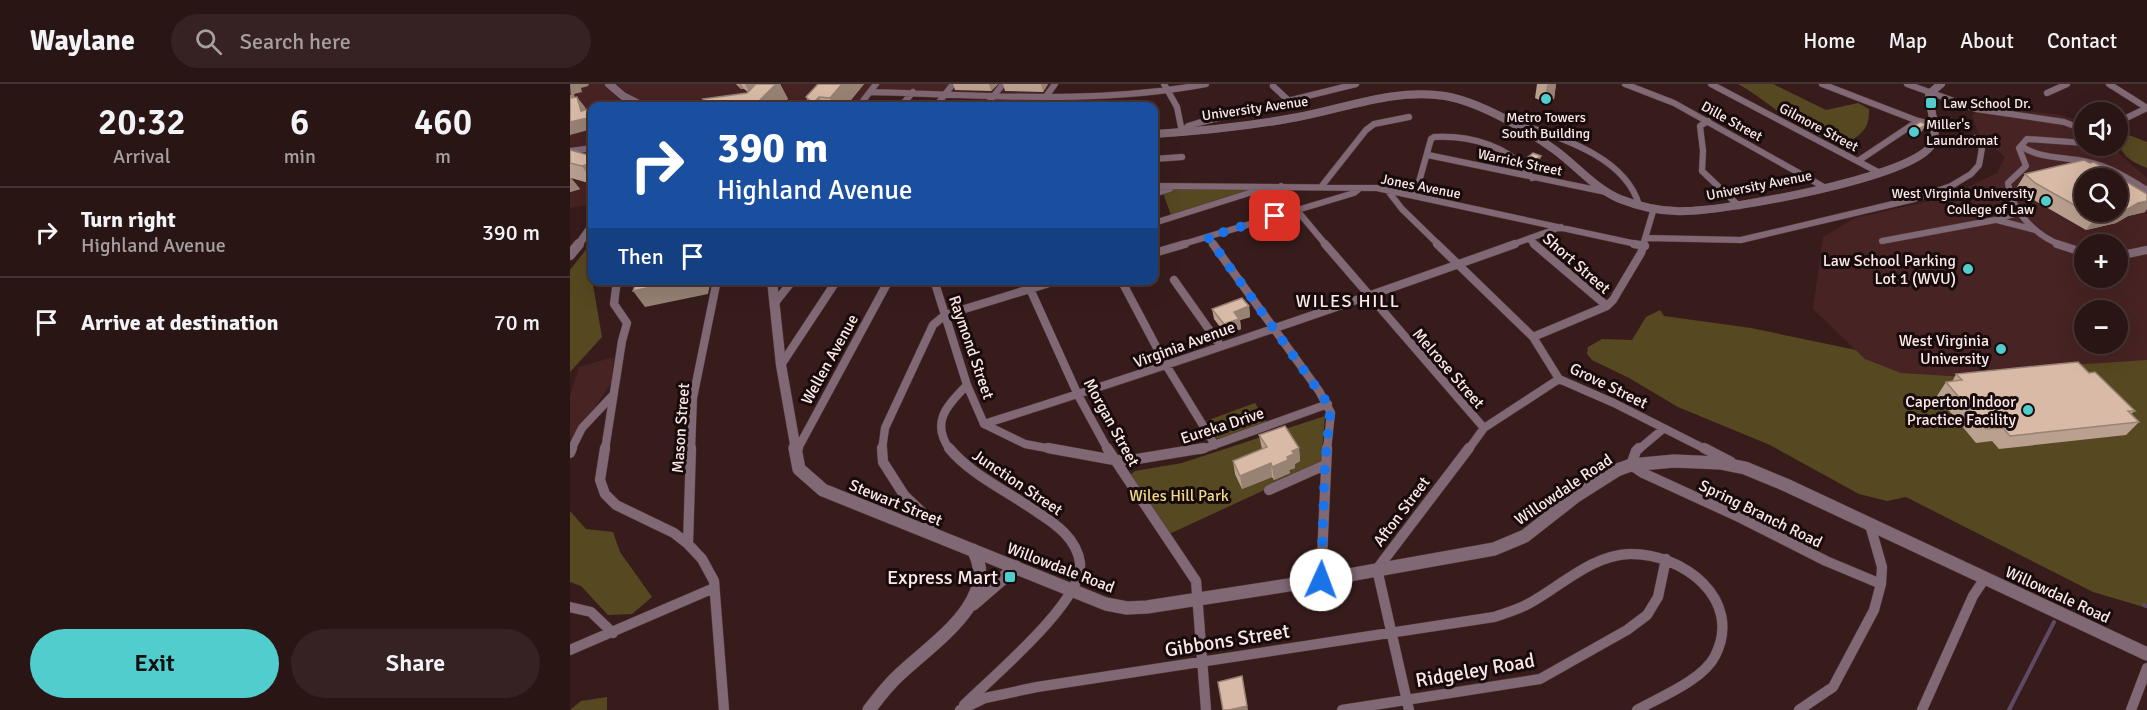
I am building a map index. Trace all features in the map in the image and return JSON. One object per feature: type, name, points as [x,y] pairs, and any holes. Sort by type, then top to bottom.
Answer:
[{"type":"street","points":[[609,84],[634,102]]},
{"type":"street","points":[[862,102],[876,84]]},
{"type":"street","points":[[939,102],[953,84]]},
{"type":"street","points":[[989,102],[1003,84]]},
{"type":"street","points":[[1042,102],[1055,84]]},
{"type":"street","points":[[1164,84],[1170,92],[1183,125],[1182,132]]},
{"type":"street","points":[[870,92],[1045,98],[1170,92],[1206,84]]},
{"type":"street","points":[[1182,132],[1188,126],[1356,84]]},
{"type":"street","name":"Dille Street","points":[[1625,84],[1674,103],[1824,187]]},
{"type":"street","name":"Gilmore Street","points":[[1711,84],[1880,173]]},
{"type":"street","name":"Gilmore Street","points":[[1724,84],[1747,103]]},
{"type":"street","points":[[1822,84],[1918,122],[1933,124]]},
{"type":"street","points":[[1907,84],[1976,109],[2064,122],[2074,126]]},
{"type":"street","points":[[1930,92],[1941,84]]},
{"type":"street","points":[[2047,93],[2067,84]]},
{"type":"street","points":[[2109,84],[2147,108]]},
{"type":"street","points":[[1273,86],[1288,100]]},
{"type":"street","points":[[904,102],[913,92]]},
{"type":"street","name":"University Avenue","points":[[1158,134],[1254,124],[1416,94],[1448,97],[1463,101],[1508,123],[1556,151],[1606,192],[1640,205],[1685,211],[1739,206],[1824,187],[1880,173],[1924,154],[1931,146],[1933,124],[1929,108],[1930,92]]},
{"type":"street","points":[[2128,117],[2147,108]]},
{"type":"street","points":[[1321,188],[1366,130],[1374,124],[1409,117]]},
{"type":"street","points":[[1708,121],[1700,126],[1703,151],[1702,171],[1739,206]]},
{"type":"street","points":[[1858,161],[1918,122]]},
{"type":"street","points":[[1508,123],[1515,123],[1570,142],[1586,150],[1633,186],[1638,194],[1640,205]]},
{"type":"street","points":[[1415,196],[1431,139],[1434,137],[1476,142],[1502,149],[1513,156],[1532,178]]},
{"type":"street","name":"Jones Avenue","points":[[1158,186],[1359,188],[1415,196],[1645,242],[1741,240],[1914,199],[1951,186],[1979,165],[1982,148],[1975,138]]},
{"type":"street","points":[[2074,142],[2027,140],[2019,148],[2026,166],[2008,183],[2007,188],[2021,212],[2040,236],[2074,249]]},
{"type":"street","points":[[2021,146],[2036,156],[2067,157],[2101,166],[2147,190]]},
{"type":"street","points":[[570,150],[588,148]]},
{"type":"street","name":"Warrick Street","points":[[1428,155],[1606,192]]},
{"type":"street","points":[[1158,159],[1182,157]]},
{"type":"street","points":[[1158,193],[1169,190],[1172,186]]},
{"type":"street","points":[[1158,222],[1268,186]]},
{"type":"street","name":"Melrose Street","points":[[1281,186],[1281,191],[1296,210],[1484,428]]},
{"type":"street","points":[[1158,252],[1354,193],[1359,188]]},
{"type":"street","name":"Grove Street","points":[[1388,191],[1402,209],[1533,337],[1558,379],[1614,403],[1745,468]]},
{"type":"street","points":[[1533,337],[1606,306],[1612,300],[1645,242],[1654,208]]},
{"type":"street","points":[[1882,241],[1995,220],[2021,212]]},
{"type":"street","points":[[1995,220],[2035,230]]},
{"type":"street","name":"Virginia Avenue","points":[[984,424],[1370,296],[1561,227]]},
{"type":"street","points":[[570,255],[588,230]]},
{"type":"street","points":[[1208,237],[1328,404],[1330,413],[1325,465],[1321,580]]},
{"type":"street","name":"Short Street","points":[[1530,240],[1606,306]]},
{"type":"street","points":[[2128,254],[2147,250]]},
{"type":"street","points":[[1174,280],[1220,345]]},
{"type":"street","points":[[616,285],[612,298],[614,309],[627,323],[600,480],[605,494],[616,505],[674,533],[688,544],[702,559],[714,581],[724,710]]},
{"type":"street","name":"Mason Street","points":[[688,544],[693,399],[716,285]]},
{"type":"street","name":"Stewart Street","points":[[772,285],[781,365],[799,468],[823,490],[973,550]]},
{"type":"street","points":[[774,304],[789,285]]},
{"type":"street","points":[[781,365],[834,285]]},
{"type":"street","name":"Wellen Avenue","points":[[795,453],[886,285]]},
{"type":"street","name":"Raymond Street","points":[[936,285],[967,385],[984,424]]},
{"type":"street","points":[[935,535],[925,516],[904,495],[883,462],[882,444],[885,428],[933,324],[945,315],[1028,285]]},
{"type":"street","name":"Morgan Street","points":[[1028,285],[1077,395],[1114,460],[1197,581],[1199,636],[1206,710]]},
{"type":"street","points":[[1124,285],[1166,365],[1215,445]]},
{"type":"street","name":"Afton Street","points":[[1408,705],[1377,568],[1484,428],[1558,379]]},
{"type":"street","name":"Junction Street","points":[[960,710],[1054,615],[1073,590],[1080,570],[1078,554],[1070,537],[1040,513],[959,461],[945,447],[940,434],[941,420],[946,407],[967,385]]},
{"type":"street","points":[[570,453],[585,423],[613,395]]},
{"type":"street","name":"Eureka Drive","points":[[984,424],[1025,444],[1114,460],[1176,455],[1215,445],[1328,404]]},
{"type":"street","points":[[1631,465],[1636,451],[1663,429]]},
{"type":"street","name":"Willowdale Road","points":[[973,550],[1106,604],[1127,608],[1321,580],[1377,568],[1473,553],[1511,543],[1525,536],[1576,496],[1617,470],[1631,465],[1701,461],[1745,468],[1786,485],[2147,654]]},
{"type":"street","points":[[1269,490],[1325,465]]},
{"type":"street","name":"Spring Branch Road","points":[[1631,465],[1653,478],[1745,520],[1817,557],[1881,584]]},
{"type":"street","points":[[1799,710],[1833,687],[1874,610],[1881,584],[1882,567],[1870,525]]},
{"type":"street","points":[[962,615],[975,595],[980,581],[981,564],[973,550]]},
{"type":"street","name":"Gibbons Street","points":[[960,710],[985,698],[995,696],[1391,631],[1495,617],[1521,609],[1545,596],[1568,578],[1624,555],[1646,554],[1666,560],[1700,580],[1718,599],[1723,615],[1715,656],[1701,672],[1637,710]]},
{"type":"street","name":"Ridgeley Road","points":[[1342,710],[1408,705],[1539,679],[1647,615],[1658,597],[1666,560]]},
{"type":"street","points":[[869,710],[900,674],[1016,567]]},
{"type":"street","points":[[1922,710],[1973,596],[1985,578]]},
{"type":"street","points":[[570,650],[714,588]]},
{"type":"street","points":[[570,607],[591,612],[613,633]]},
{"type":"street","points":[[2131,710],[2147,668]]},
{"type":"shaded area","points":[[570,84],[1053,84],[1044,96],[870,92],[856,102],[588,102],[588,205],[570,208]]},
{"type":"shaded area","name":"West Virginia University","points":[[1981,106],[2060,115],[2074,119],[2074,156],[2122,156],[2147,178],[2147,589],[1864,358],[1813,309],[1823,237],[1855,218],[1948,197],[1997,173],[2005,157],[1978,133],[1972,116]]},
{"type":"shaded area","points":[[614,357],[611,383],[570,445],[570,396],[579,367]]},
{"type":"green space","points":[[1738,84],[1773,84],[1826,110],[1858,103],[1869,109],[1868,123],[1860,134],[1848,140],[1833,140],[1799,125]]},
{"type":"green space","points":[[2128,135],[2147,142],[2147,168],[2126,156],[2128,156]]},
{"type":"green space","points":[[1174,188],[1250,188],[1254,190],[1171,215],[1163,193]]},
{"type":"green space","points":[[588,247],[588,285],[593,285],[602,337],[570,372],[570,270]]},
{"type":"green space","points":[[1660,310],[1664,316],[1751,328],[1856,350],[1865,359],[1901,373],[1982,378],[2024,368],[2147,360],[2147,608],[2093,592],[1906,497],[1887,501],[1859,494],[1770,445],[1678,407],[1629,378],[1592,360],[1587,354],[1588,347],[1602,339],[1632,340],[1646,317]]},
{"type":"green space","points":[[1255,403],[1268,424],[1218,441],[1206,421]]},
{"type":"green space","name":"Wiles Hill Park","points":[[1325,416],[1321,464],[1167,535],[1128,477],[1135,471],[1182,463]]},
{"type":"green space","points":[[570,511],[586,529],[613,532],[620,552],[652,597],[632,614],[608,615],[581,586],[570,582]]},
{"type":"green space","points":[[607,697],[607,710],[570,710],[581,701]]},
{"type":"building","points":[[756,84],[776,84],[758,102],[707,102],[703,99],[747,93]]},
{"type":"building","points":[[818,84],[842,84],[830,98],[819,97],[812,102],[806,97]]},
{"type":"building","points":[[570,95],[571,98],[577,97],[581,111],[588,109],[588,118],[570,122]]},
{"type":"building","points":[[1920,122],[1926,124],[1918,130],[1912,127]]},
{"type":"building","points":[[570,150],[588,155],[588,164],[582,166],[570,163]]},
{"type":"building","points":[[1533,153],[1541,156],[1534,161],[1528,157]]},
{"type":"building","points":[[2084,160],[2094,162],[2104,168],[2074,168],[2074,205],[2035,183],[2025,174]]},
{"type":"building","points":[[2128,183],[2147,194],[2147,201],[2128,209]]},
{"type":"building","points":[[635,285],[660,285],[633,291]]},
{"type":"building","points":[[1242,298],[1249,306],[1234,312],[1239,319],[1224,324],[1212,309]]},
{"type":"building","name":"Caperton Indoor Practice Facility","points":[[2078,362],[2089,373],[2095,372],[2135,411],[2128,411],[2139,422],[2010,436],[2003,428],[1986,429],[1946,382],[1962,380],[1956,374]]},
{"type":"building","points":[[1285,426],[1299,448],[1292,451],[1294,454],[1287,457],[1288,460],[1272,467],[1271,463],[1240,476],[1233,461],[1267,447],[1259,435]]},
{"type":"building","points":[[1242,676],[1247,706],[1223,710],[1218,682]]},
{"type":"waterway","points":[[2009,710],[2054,622]]},
{"type":"place","name":"Metro Towers South Building","points":[[1546,99]]},
{"type":"place","name":"Law School Dr.","points":[[1931,103]]},
{"type":"place","name":"Miller's Laundromat","points":[[1914,132]]},
{"type":"place","name":"West Virginia University College of Law","points":[[2046,201]]},
{"type":"place","name":"Law School Parking Lot 1 (WVU)","points":[[1968,269]]},
{"type":"place","name":"West Virginia University","points":[[2001,349]]},
{"type":"place","name":"Caperton Indoor Practice Facility","points":[[2028,410]]},
{"type":"place","name":"Express Mart","points":[[1010,577]]},
{"type":"district","name":"WILES HILL","points":[[1348,301]]},
{"type":"route","points":[[1275,216],[1208,237],[1328,404],[1330,413],[1325,465],[1321,580]]}]
